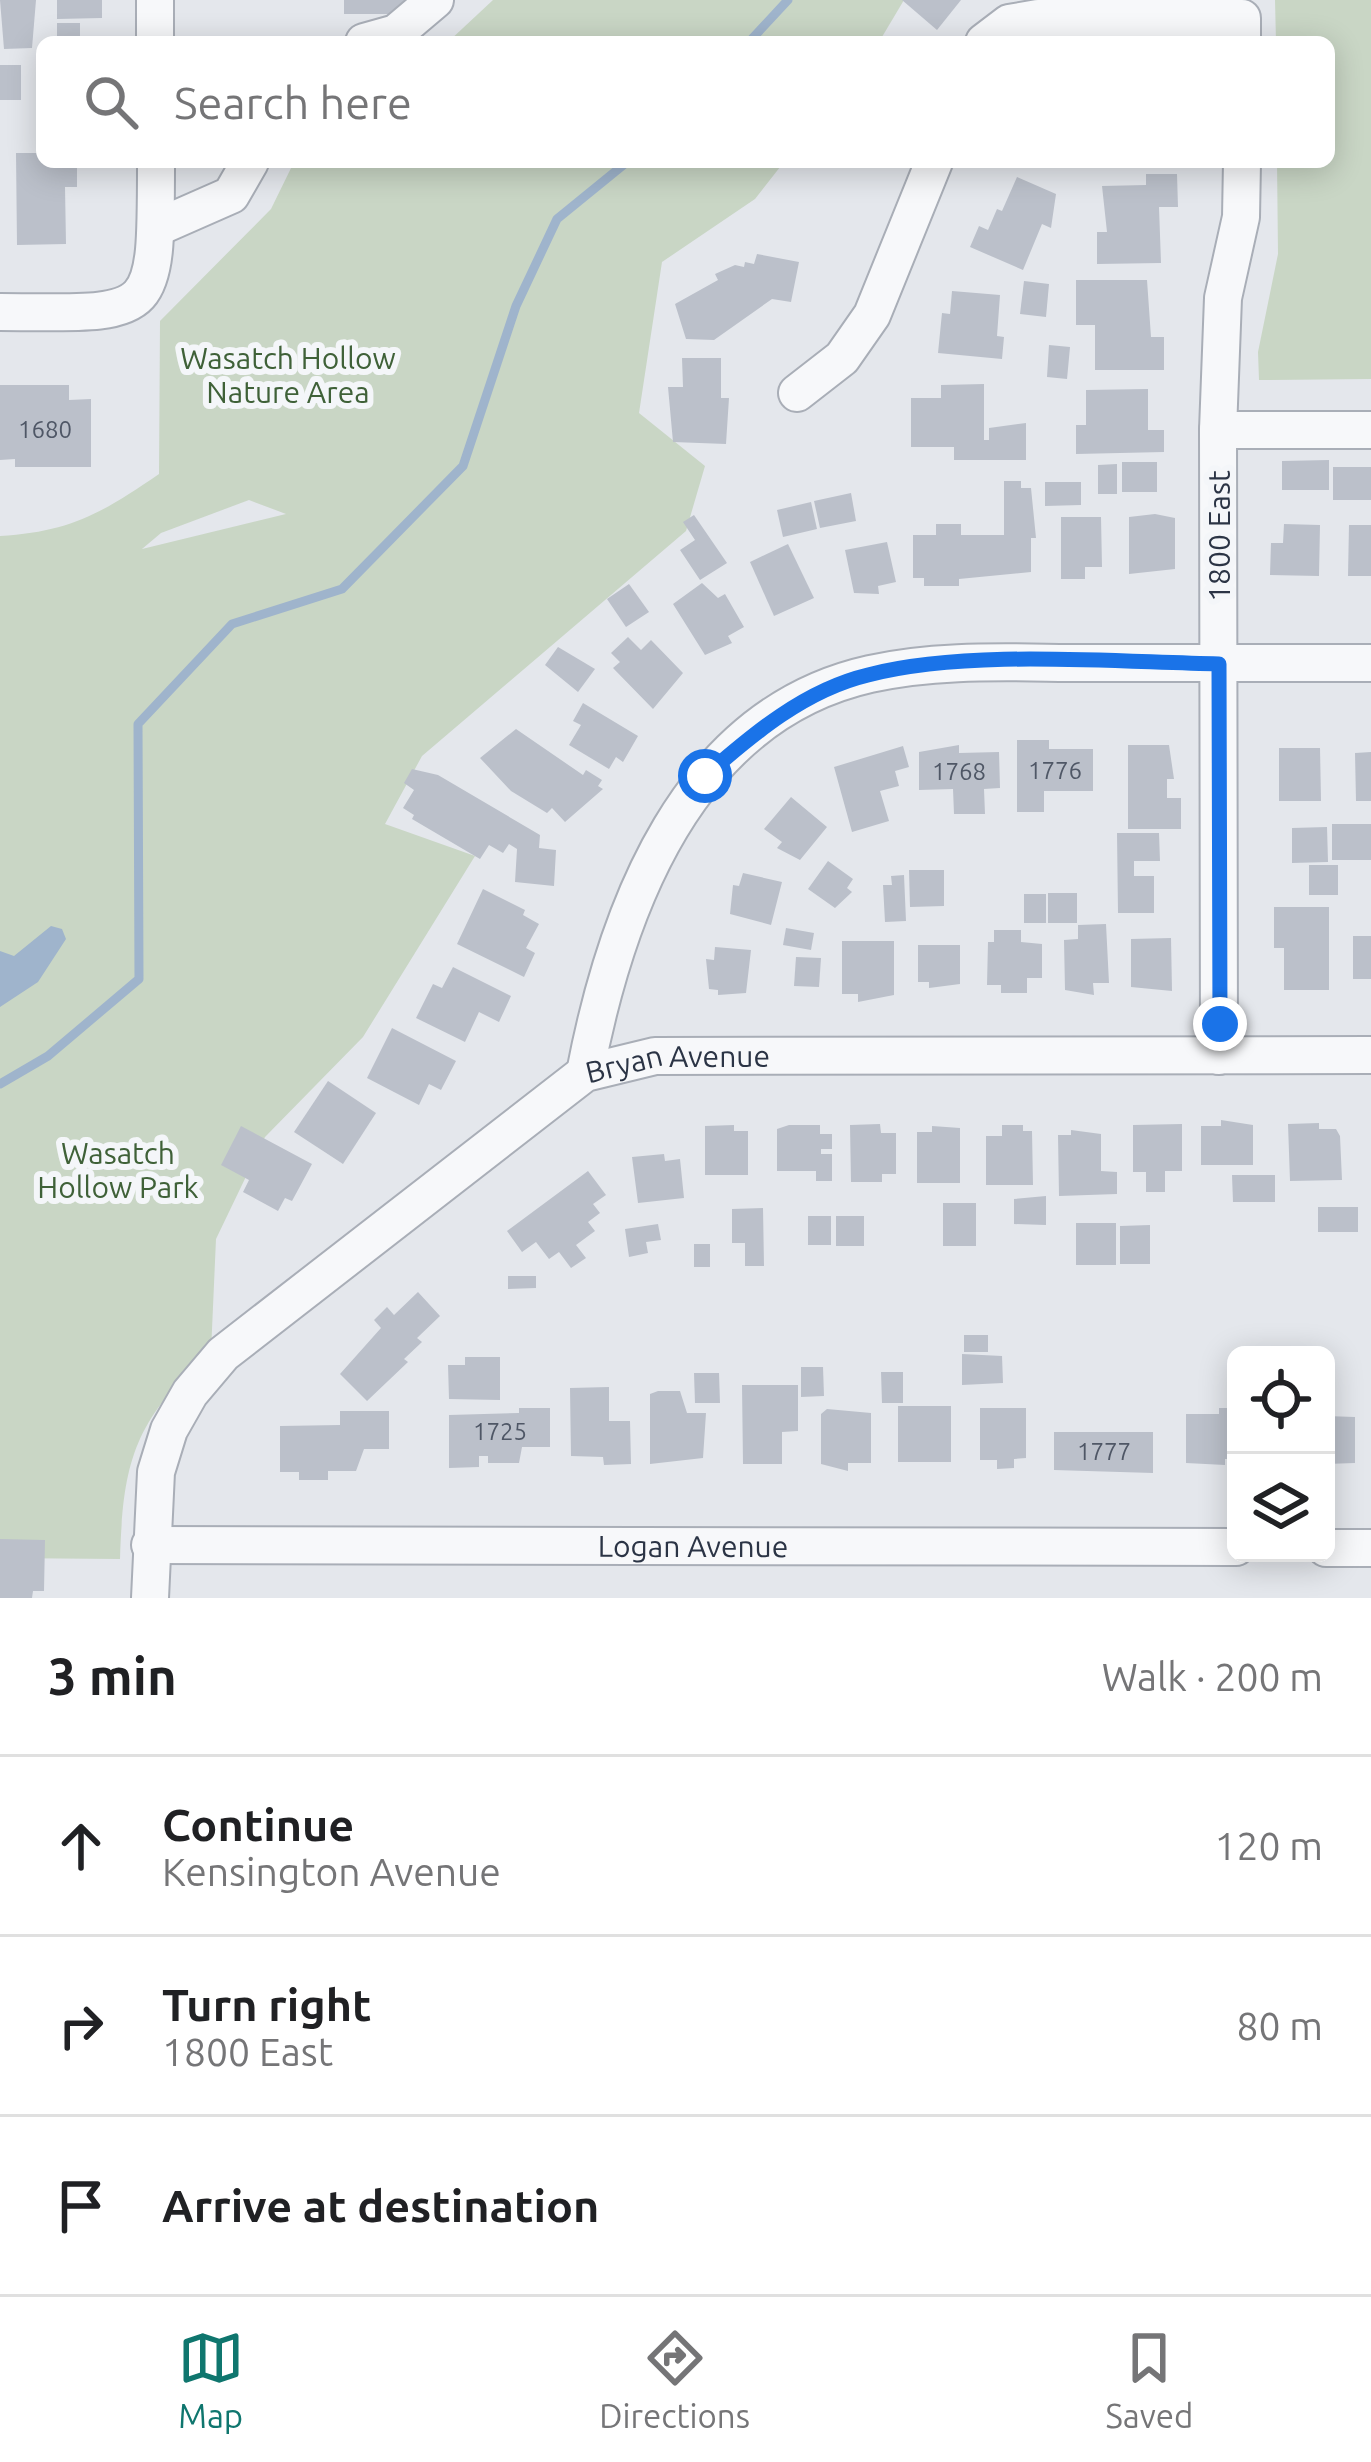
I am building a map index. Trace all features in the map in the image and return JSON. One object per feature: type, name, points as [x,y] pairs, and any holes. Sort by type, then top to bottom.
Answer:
[{"type":"street","points":[[155,0],[155,36]]},
{"type":"street","points":[[385,36],[396,33],[435,0]]},
{"type":"street","points":[[992,36],[1010,23],[1038,18],[1242,30]]},
{"type":"street","points":[[0,312],[94,312],[140,298],[152,280],[156,168]]},
{"type":"street","points":[[156,228],[231,195],[247,168]]},
{"type":"street","points":[[797,394],[842,358],[872,315],[932,168]]},
{"type":"street","name":"1800 East","points":[[1220,1056],[1218,430],[1222,298],[1241,217],[1242,168]]},
{"type":"street","points":[[1218,430],[1371,430]]},
{"type":"street","points":[[585,1073],[596,1017],[645,870],[671,823],[705,776],[799,704],[867,675],[956,663],[1371,663]]},
{"type":"street","name":"Bryan Avenue","points":[[150,1598],[156,1472],[169,1430],[190,1393],[224,1354],[585,1073],[656,1056],[1371,1055]]},
{"type":"street","name":"Logan Avenue","points":[[150,1545],[1227,1547]]},
{"type":"street","points":[[1335,1548],[1371,1548]]},
{"type":"green space","points":[[493,0],[904,0],[883,36],[454,36]]},
{"type":"green space","points":[[1275,0],[1371,0],[1371,379],[1259,380],[1258,352],[1278,254],[1277,168],[1335,168],[1335,36],[1276,36]]},
{"type":"green space","points":[[291,168],[779,168],[755,199],[662,262],[639,413],[705,466],[686,531],[422,756],[385,824],[475,856],[363,1037],[265,1137],[216,1239],[211,1352],[165,1399],[138,1444],[125,1494],[120,1559],[0,1558],[0,536],[46,530],[84,518],[159,474],[160,321],[271,209]],"holes":[[[249,500],[286,514],[142,549],[161,533]]]},
{"type":"water","points":[[51,926],[62,929],[66,939],[38,982],[0,1007],[0,951],[14,956]]},
{"type":"building","points":[[0,0],[36,0],[32,48],[4,49]]},
{"type":"building","points":[[57,0],[102,0],[102,18],[57,19]]},
{"type":"building","points":[[344,0],[404,0],[404,14],[344,14]]},
{"type":"building","points":[[902,0],[961,0],[937,30]]},
{"type":"building","points":[[57,23],[80,23],[80,36],[57,36]]},
{"type":"building","points":[[0,65],[21,65],[21,100],[0,100]]},
{"type":"building","points":[[16,153],[36,153],[36,168],[77,168],[77,187],[65,187],[66,244],[17,245]]},
{"type":"building","points":[[1146,174],[1177,174],[1178,207],[1159,207],[1161,263],[1097,264],[1097,232],[1107,232],[1102,186],[1146,185]]},
{"type":"building","points":[[1017,177],[1056,194],[1051,228],[1042,224],[1023,270],[970,247],[979,226],[988,230],[997,209],[1002,211]]},
{"type":"building","points":[[757,254],[799,262],[791,302],[772,299],[714,340],[686,339],[675,304],[718,280],[715,274],[735,265],[744,267],[745,262],[754,264]]},
{"type":"building","points":[[1076,280],[1147,280],[1151,337],[1164,337],[1164,370],[1095,370],[1095,325],[1076,325]]},
{"type":"building","points":[[1024,281],[1049,284],[1046,317],[1020,314]]},
{"type":"building","points":[[952,291],[1000,295],[997,336],[1004,337],[1002,359],[938,353],[942,313],[950,314]]},
{"type":"building","points":[[1049,345],[1070,347],[1067,379],[1047,377]]},
{"type":"building","points":[[682,358],[721,358],[721,398],[729,398],[726,444],[673,442],[668,387],[683,387]]},
{"type":"building","points":[[984,384],[984,440],[989,440],[989,428],[1026,423],[1026,460],[954,460],[954,447],[911,447],[911,398],[941,398],[941,385]]},
{"type":"building","points":[[0,385],[69,385],[69,400],[91,399],[91,467],[15,467],[15,459],[0,460]]},
{"type":"building","points":[[1148,389],[1148,430],[1164,430],[1164,452],[1076,454],[1076,425],[1086,425],[1086,390]]},
{"type":"building","points":[[1329,460],[1329,490],[1282,490],[1282,461]]},
{"type":"building","points":[[1122,462],[1157,462],[1157,492],[1122,492]]},
{"type":"building","points":[[1117,464],[1117,494],[1098,494],[1098,465]]},
{"type":"building","points":[[1333,467],[1371,467],[1371,500],[1333,500]]},
{"type":"building","points":[[1004,481],[1021,481],[1021,488],[1031,488],[1036,538],[1031,538],[1031,572],[959,579],[959,586],[924,586],[924,578],[913,578],[913,535],[936,535],[936,524],[961,524],[961,535],[1004,535]]},
{"type":"building","points":[[1045,482],[1081,482],[1081,505],[1045,506]]},
{"type":"building","points":[[851,493],[856,521],[820,528],[814,501]]},
{"type":"building","points":[[811,502],[817,529],[783,537],[777,510]]},
{"type":"building","points":[[694,515],[727,563],[700,580],[680,550],[695,540],[683,522]]},
{"type":"building","points":[[1061,517],[1101,517],[1102,567],[1085,567],[1085,579],[1061,579]]},
{"type":"building","points":[[1129,517],[1175,518],[1175,569],[1129,574]]},
{"type":"building","points":[[1284,524],[1320,525],[1319,576],[1270,575],[1271,543],[1283,543]]},
{"type":"building","points":[[1349,525],[1371,525],[1371,576],[1348,576]]},
{"type":"building","points":[[887,542],[896,582],[878,586],[879,594],[854,593],[845,550]]},
{"type":"building","points":[[788,544],[814,598],[774,616],[750,562]]},
{"type":"building","points":[[702,583],[718,598],[725,594],[744,627],[728,636],[732,643],[705,655],[673,604]]},
{"type":"building","points":[[629,584],[649,612],[626,627],[607,599]]},
{"type":"building","points":[[628,637],[641,650],[651,640],[683,673],[653,709],[613,668],[620,662],[611,653]]},
{"type":"building","points":[[558,647],[595,669],[578,692],[545,665]]},
{"type":"building","points":[[583,703],[638,736],[623,762],[616,757],[609,769],[569,745],[581,725],[573,721]]},
{"type":"building","points":[[516,729],[583,775],[586,770],[602,780],[598,786],[603,789],[565,822],[552,808],[547,813],[511,791],[480,758]]},
{"type":"building","points":[[1017,740],[1049,740],[1049,749],[1093,749],[1093,791],[1044,791],[1044,812],[1017,812]]},
{"type":"building","points":[[959,745],[959,753],[999,752],[1000,788],[984,789],[985,814],[954,814],[953,789],[919,790],[919,752]]},
{"type":"building","points":[[1128,745],[1169,745],[1174,779],[1167,779],[1167,798],[1181,798],[1181,829],[1128,829]]},
{"type":"building","points":[[903,746],[909,767],[895,771],[899,786],[880,791],[889,821],[852,832],[834,767]]},
{"type":"building","points":[[1279,748],[1320,748],[1321,801],[1279,801]]},
{"type":"building","points":[[1371,752],[1371,801],[1356,801],[1355,753]]},
{"type":"building","points":[[412,769],[438,775],[540,835],[539,848],[556,850],[554,886],[515,882],[517,849],[509,844],[503,853],[489,845],[480,859],[412,819],[414,815],[403,808],[414,790],[404,783]]},
{"type":"building","points":[[791,797],[827,827],[800,860],[777,848],[782,842],[764,829]]},
{"type":"building","points":[[1332,824],[1371,824],[1371,860],[1332,860]]},
{"type":"building","points":[[1327,827],[1328,862],[1292,863],[1292,828]]},
{"type":"building","points":[[1117,833],[1159,833],[1160,861],[1134,861],[1134,876],[1154,876],[1154,913],[1118,913]]},
{"type":"building","points":[[828,861],[853,879],[847,888],[852,892],[835,908],[808,889]]},
{"type":"building","points":[[1309,865],[1338,865],[1338,895],[1309,895]]},
{"type":"building","points":[[909,870],[944,870],[944,906],[910,907]]},
{"type":"building","points":[[743,873],[782,882],[771,925],[730,914],[733,885],[739,886]]},
{"type":"building","points":[[904,875],[906,921],[885,922],[883,885],[892,885],[891,876]]},
{"type":"building","points":[[483,889],[525,910],[523,915],[539,924],[526,948],[535,953],[524,977],[457,944]]},
{"type":"building","points":[[1048,893],[1077,893],[1077,923],[1048,923]]},
{"type":"building","points":[[1024,894],[1046,894],[1046,923],[1024,923]]},
{"type":"building","points":[[1274,907],[1329,907],[1329,990],[1284,990],[1284,948],[1274,948]]},
{"type":"building","points":[[1106,924],[1109,983],[1093,983],[1094,995],[1065,990],[1064,940],[1078,939],[1078,925]]},
{"type":"building","points":[[786,928],[814,933],[811,950],[783,945]]},
{"type":"building","points":[[994,930],[1021,930],[1021,942],[1042,944],[1042,978],[1027,978],[1027,993],[1001,993],[1001,985],[987,985],[988,942],[994,942]]},
{"type":"building","points":[[1353,936],[1371,936],[1371,979],[1353,979]]},
{"type":"building","points":[[1171,938],[1172,991],[1131,987],[1131,939]]},
{"type":"building","points":[[842,941],[894,941],[894,995],[858,1002],[858,994],[842,994]]},
{"type":"building","points":[[918,945],[960,945],[960,984],[929,988],[929,982],[918,982]]},
{"type":"building","points":[[715,947],[751,950],[746,993],[718,995],[718,990],[709,989],[706,959],[714,960]]},
{"type":"building","points":[[796,957],[821,958],[819,987],[794,986]]},
{"type":"building","points":[[453,967],[511,996],[499,1022],[479,1012],[465,1042],[416,1018],[433,984],[442,988]]},
{"type":"building","points":[[392,1028],[456,1061],[441,1090],[429,1084],[419,1105],[367,1078]]},
{"type":"building","points":[[328,1081],[376,1113],[343,1164],[294,1132]]},
{"type":"building","points":[[1221,1120],[1253,1125],[1253,1165],[1201,1165],[1201,1126],[1221,1126]]},
{"type":"building","points":[[1319,1123],[1319,1129],[1336,1129],[1340,1136],[1342,1180],[1290,1181],[1288,1124]]},
{"type":"building","points":[[880,1124],[881,1133],[896,1133],[896,1174],[882,1174],[882,1182],[851,1182],[850,1125]]},
{"type":"building","points":[[1182,1124],[1182,1171],[1165,1171],[1165,1192],[1146,1192],[1146,1172],[1133,1172],[1133,1125]]},
{"type":"building","points":[[734,1125],[734,1131],[748,1131],[748,1175],[705,1175],[705,1126]]},
{"type":"building","points":[[820,1125],[820,1134],[832,1134],[832,1149],[821,1149],[821,1154],[832,1154],[832,1181],[816,1181],[816,1171],[777,1171],[777,1129]]},
{"type":"building","points":[[1002,1125],[1023,1125],[1023,1131],[1032,1131],[1033,1185],[986,1185],[986,1136],[1002,1136]]},
{"type":"building","points":[[241,1126],[312,1164],[292,1201],[285,1198],[278,1211],[243,1192],[249,1180],[221,1165]]},
{"type":"building","points":[[932,1126],[960,1128],[960,1183],[917,1183],[917,1132],[932,1132]]},
{"type":"building","points":[[1071,1130],[1101,1134],[1101,1171],[1117,1172],[1117,1194],[1059,1196],[1058,1135],[1071,1135]]},
{"type":"building","points":[[664,1154],[665,1161],[680,1159],[684,1198],[638,1203],[632,1157]]},
{"type":"building","points":[[588,1171],[606,1195],[593,1204],[600,1213],[588,1222],[595,1231],[576,1245],[586,1258],[571,1268],[559,1252],[549,1259],[536,1242],[522,1252],[507,1231]]},
{"type":"building","points":[[1232,1175],[1275,1175],[1275,1202],[1233,1202]]},
{"type":"building","points":[[1046,1196],[1046,1225],[1014,1224],[1014,1199]]},
{"type":"building","points":[[943,1203],[976,1203],[976,1246],[943,1246]]},
{"type":"building","points":[[1318,1207],[1358,1207],[1358,1232],[1318,1232]]},
{"type":"building","points":[[763,1208],[764,1266],[745,1266],[745,1243],[732,1243],[732,1209]]},
{"type":"building","points":[[808,1216],[831,1216],[831,1245],[808,1245]]},
{"type":"building","points":[[836,1216],[864,1216],[864,1246],[836,1246]]},
{"type":"building","points":[[1076,1223],[1116,1223],[1116,1265],[1076,1265]]},
{"type":"building","points":[[658,1224],[661,1240],[646,1242],[648,1253],[629,1257],[625,1229]]},
{"type":"building","points":[[1150,1225],[1150,1264],[1120,1264],[1120,1226]]},
{"type":"building","points":[[694,1244],[710,1244],[710,1267],[694,1267]]},
{"type":"building","points":[[508,1276],[536,1276],[536,1288],[508,1289]]},
{"type":"building","points":[[418,1292],[440,1316],[417,1338],[422,1342],[404,1359],[408,1362],[367,1401],[340,1374],[381,1328],[374,1320],[387,1307],[394,1315]]},
{"type":"building","points":[[964,1335],[988,1335],[988,1352],[964,1352]]},
{"type":"building","points":[[962,1354],[1002,1356],[1003,1383],[962,1385]]},
{"type":"building","points":[[465,1357],[500,1357],[500,1400],[449,1399],[448,1365],[465,1365]]},
{"type":"building","points":[[801,1367],[823,1367],[824,1396],[801,1397]]},
{"type":"building","points":[[881,1372],[903,1372],[903,1403],[882,1403]]},
{"type":"building","points":[[694,1373],[719,1373],[720,1403],[695,1403]]},
{"type":"building","points":[[742,1385],[798,1385],[798,1431],[782,1432],[782,1464],[743,1464]]},
{"type":"building","points":[[609,1387],[609,1421],[630,1421],[631,1464],[604,1465],[603,1457],[571,1456],[570,1388]]},
{"type":"building","points":[[680,1391],[687,1413],[706,1413],[703,1458],[650,1464],[650,1394]]},
{"type":"building","points":[[898,1406],[951,1406],[951,1462],[898,1462]]},
{"type":"building","points":[[519,1408],[550,1408],[550,1447],[522,1447],[519,1463],[488,1463],[488,1456],[479,1456],[479,1467],[449,1468],[449,1415],[519,1413]]},
{"type":"building","points":[[980,1408],[1026,1408],[1026,1458],[1014,1459],[1014,1468],[997,1469],[997,1460],[980,1460]]},
{"type":"building","points":[[1219,1408],[1227,1408],[1225,1465],[1186,1463],[1186,1414],[1219,1414]]},
{"type":"building","points":[[827,1409],[871,1413],[871,1463],[848,1463],[848,1471],[821,1464],[821,1414]]},
{"type":"building","points":[[340,1411],[389,1411],[389,1449],[364,1449],[356,1471],[328,1471],[328,1480],[299,1480],[299,1472],[280,1472],[280,1426],[340,1425]]},
{"type":"building","points":[[1335,1416],[1355,1417],[1355,1463],[1335,1464]]},
{"type":"building","points":[[1054,1432],[1153,1432],[1153,1473],[1054,1470]]},
{"type":"building","points":[[0,1539],[45,1540],[44,1591],[33,1591],[32,1598],[0,1598]]},
{"type":"waterway","points":[[755,36],[788,0]]},
{"type":"waterway","points":[[0,1084],[48,1056],[139,979],[138,724],[232,624],[342,589],[463,466],[516,306],[557,219],[620,168]]},
{"type":"route","points":[[705,776],[748,737],[799,704],[867,675],[956,663],[1219,664],[1220,1024]]},
{"type":"park label","name":"Wasatch Hollow Nature Area","points":[[288,375]]},
{"type":"park label","name":"Wasatch Hollow Park","points":[[118,1170]]}]
